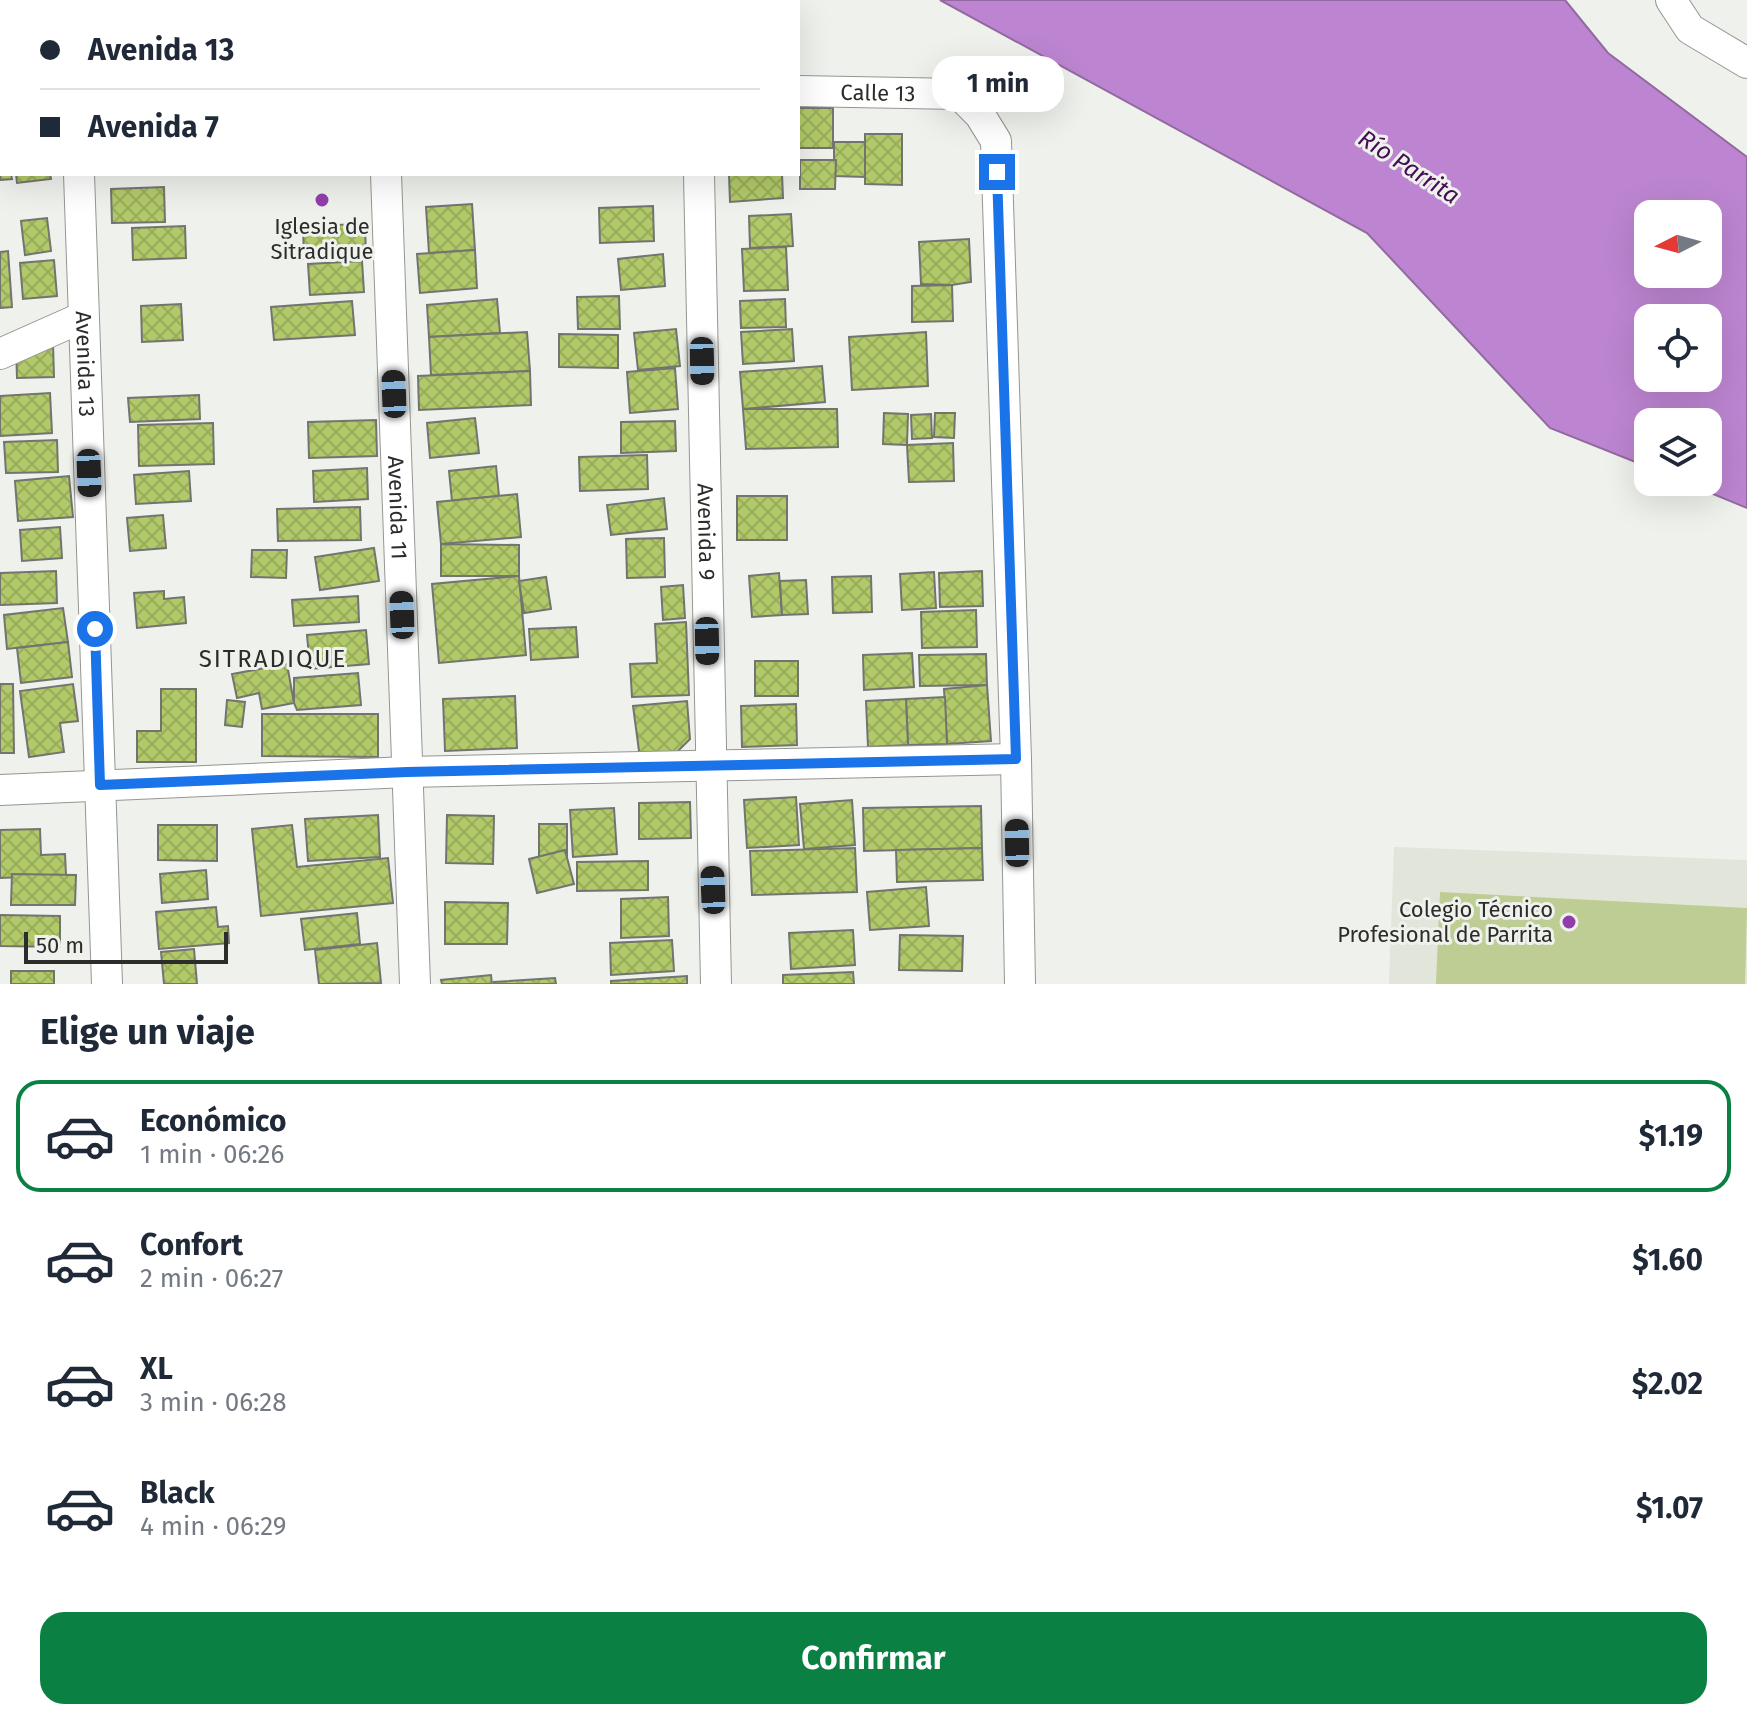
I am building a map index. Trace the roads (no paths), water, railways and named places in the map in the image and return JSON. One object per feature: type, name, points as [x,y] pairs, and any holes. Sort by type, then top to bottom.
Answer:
[{"type":"street","points":[[1671,0],[1690,29],[1747,63]]},
{"type":"street","name":"Calle 13","points":[[800,91],[959,94],[980,115],[996,141],[1016,759]]},
{"type":"street","name":"Avenida 13","points":[[79,176],[107,984]]},
{"type":"street","name":"Avenida 11","points":[[386,176],[415,984]]},
{"type":"street","name":"Avenida 9","points":[[699,176],[716,984]]},
{"type":"street","points":[[0,354],[83,317]]},
{"type":"street","points":[[0,790],[407,772],[1016,759],[1020,984]]},
{"type":"water","name":"Río Parrita","points":[[940,0],[1565,0],[1608,53],[1747,157],[1747,508],[1718,496],[1722,496],[1722,408],[1634,408],[1634,461],[1550,428],[1367,233]]},
{"type":"place","name":"Iglesia de Sitradique","points":[[322,200]]},
{"type":"place","name":"Colegio Técnico Profesional de Parrita","points":[[1569,922]]},
{"type":"district","name":"SITRADIQUE","points":[[273,659]]}]
